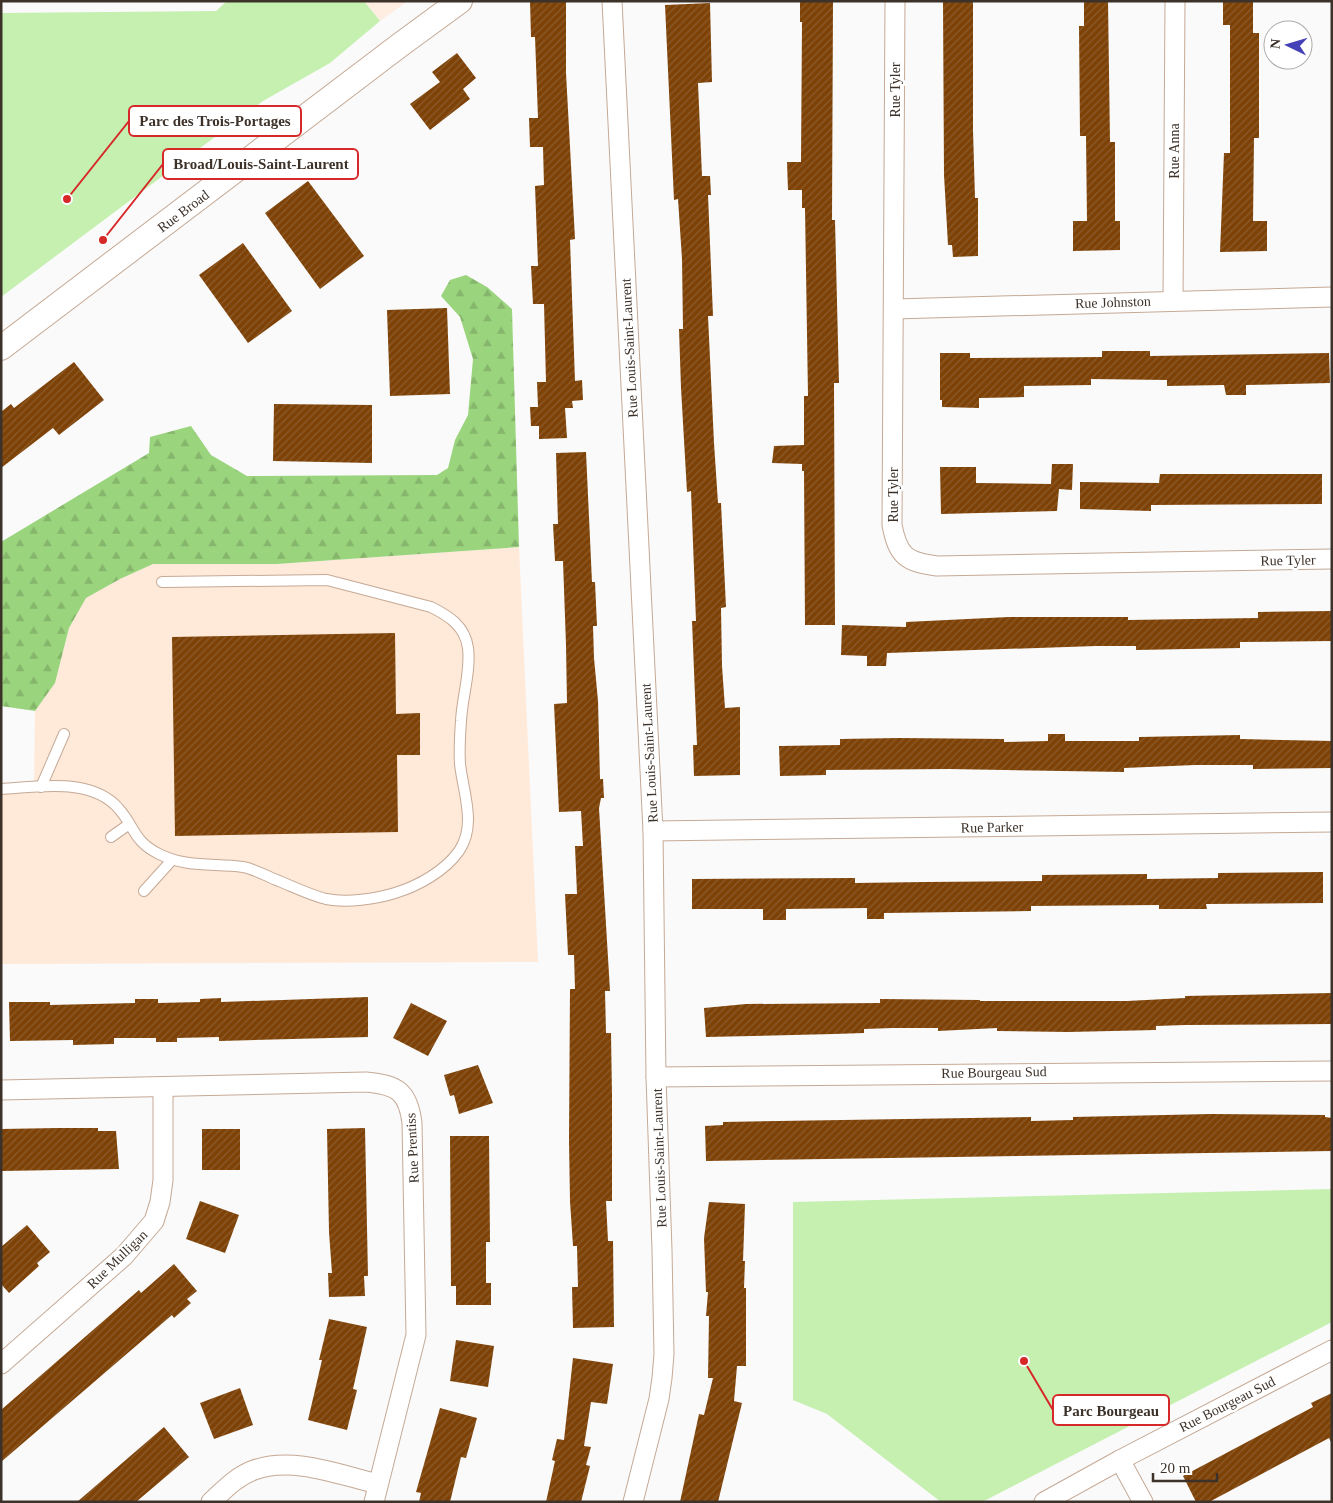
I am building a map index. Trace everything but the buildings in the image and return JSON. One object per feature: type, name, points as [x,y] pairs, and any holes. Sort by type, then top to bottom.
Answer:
[{"type":"street","name":"Rue Broad","points":[[1,348],[460,1]]},
{"type":"street","name":"Rue Louis-Saint-Laurent","points":[[612,1],[653,831],[656,1077],[664,1354],[659,1399],[633,1502]]},
{"type":"street","name":"Rue Tyler","points":[[895,1],[892,525],[896,543],[904,557],[919,563],[937,566],[1332,559]]},
{"type":"street","name":"Rue Anna","points":[[1173,300],[1175,1]]},
{"type":"street","name":"Rue Johnston","points":[[894,308],[1332,297]]},
{"type":"street","name":"Rue Parker","points":[[653,831],[1332,822]]},
{"type":"street","name":"Rue Bourgeau Sud","points":[[656,1077],[1332,1071]]},
{"type":"street","name":"Rue Prentiss","points":[[1,1090],[163,1088],[366,1082],[394,1087],[404,1094],[410,1107],[412,1123],[416,1335],[376,1493],[295,1465],[274,1465],[253,1471],[240,1478],[211,1502]]},
{"type":"street","name":"Rue Mulligan","points":[[1,1364],[124,1256],[143,1237],[154,1221],[160,1202],[163,1180],[163,1088]]},
{"type":"street","name":"Rue Bourgeau Sud","points":[[1044,1502],[1120,1460],[1332,1350]]},
{"type":"street","points":[[1120,1460],[1143,1502]]},
{"type":"lane","points":[[1,789],[81,788],[102,794],[120,809],[128,825],[142,843],[172,860],[193,866],[244,868],[327,899],[372,899],[398,892],[424,880],[445,866],[460,850],[467,833],[469,815],[460,762],[461,721],[468,648],[460,626],[446,614],[431,607],[327,580],[162,582]]},
{"type":"lane","points":[[41,787],[64,734]]},
{"type":"lane","points":[[111,837],[128,825]]},
{"type":"lane","points":[[144,891],[172,860]]},
{"type":"shaded area","points":[[364,1],[408,1],[380,21]]},
{"type":"shaded area","points":[[519,547],[538,962],[3,964],[1,961],[1,789],[34,788],[35,711],[55,683],[69,628],[86,598],[120,579],[153,564],[277,564]]},
{"type":"green space","points":[[227,1],[364,1],[380,21],[330,63],[263,101],[1,297],[1,13],[216,11]]},
{"type":"green space","points":[[466,275],[487,287],[512,309],[519,547],[277,564],[153,564],[120,579],[86,598],[69,628],[55,683],[35,711],[1,706],[1,542],[149,453],[150,437],[191,426],[211,455],[247,476],[437,475],[448,468],[455,440],[468,415],[473,359],[460,317],[441,296],[450,280]]},
{"type":"green space","points":[[1332,1189],[1332,1322],[982,1502],[941,1502],[827,1414],[793,1400],[793,1202]]},
{"type":"place","name":"Parc des Trois-Portages","points":[[67,199]]},
{"type":"place","name":"Broad/Louis-Saint-Laurent","points":[[103,240]]},
{"type":"place","name":"Parc Bourgeau","points":[[1024,1361]]}]
